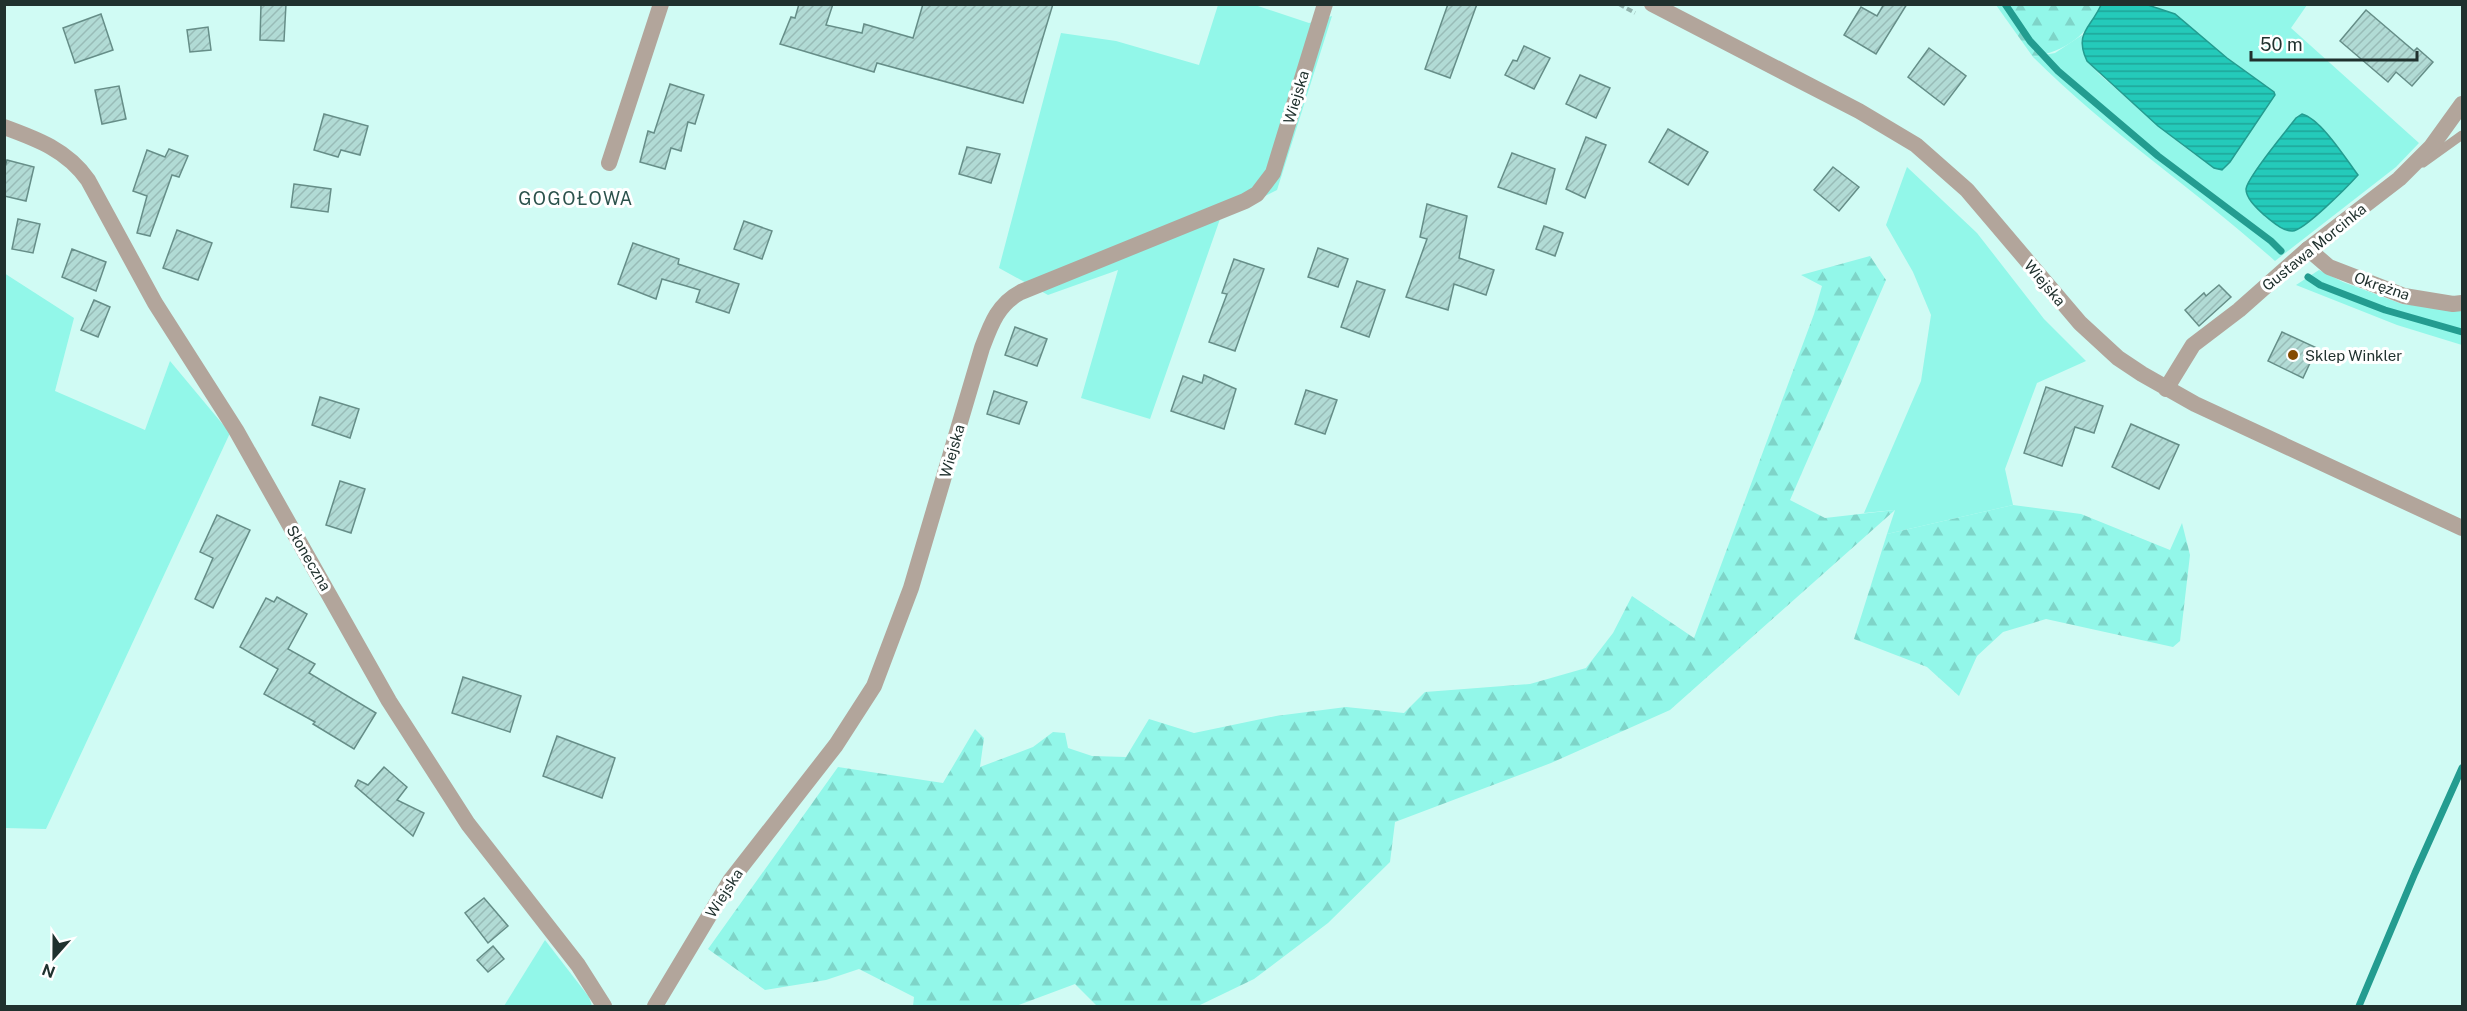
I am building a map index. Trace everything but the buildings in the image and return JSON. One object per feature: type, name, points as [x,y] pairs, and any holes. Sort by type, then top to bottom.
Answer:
[{"type":"street","points":[[609,163],[661,4]]},
{"type":"street","name":"Wiejska","points":[[655,1006],[730,880],[836,745],[874,686],[910,588],[982,348],[998,311],[1009,299],[1021,292],[1157,238],[1257,194],[1273,173],[1325,4]]},
{"type":"street","name":"Wiejska","points":[[1652,4],[1859,111],[1916,145],[1966,190],[2079,323],[2118,358],[2166,389],[2463,528]]},
{"type":"street","name":"Gustawa Morcinka","points":[[2166,389],[2193,345],[2239,310],[2308,249],[2408,170],[2431,147],[2463,104]]},
{"type":"street","name":"Słoneczna","points":[[4,127],[54,148],[77,166],[88,180],[155,303],[236,430],[389,701],[468,824],[578,965],[604,1006]]},
{"type":"street","name":"Okrężna","points":[[2308,249],[2329,267],[2404,296],[2453,304],[2463,303]]},
{"type":"lane","points":[[2408,170],[2432,158],[2463,135]]},
{"type":"green space","points":[[2173,4],[2307,5],[2291,28],[2419,143],[2396,167],[2275,261],[2091,111],[2033,57],[2055,53],[2082,35],[2086,56],[2099,74],[2196,156],[2222,170],[2230,162],[2268,106],[2274,92],[2222,54],[2175,15],[2153,7]]},
{"type":"green space","points":[[1218,5],[1255,5],[1309,23],[1332,16],[1277,190],[1220,219],[1150,419],[1081,398],[1118,270],[1048,295],[999,268],[1061,33],[1116,41],[1199,65]]},
{"type":"green space","points":[[1996,5],[2101,5],[2090,25],[2075,40],[2056,51],[2033,57]]},
{"type":"green space","points":[[1907,167],[1977,233],[2044,319],[2086,361],[2037,383],[2005,469],[2013,505],[1887,534],[1895,510],[1864,513],[1921,381],[1931,315],[1913,272],[1886,225]]},
{"type":"green space","points":[[1870,256],[1886,280],[1790,500],[1825,518],[1895,510],[1670,710],[1551,763],[1395,822],[1390,862],[1328,923],[1254,979],[1198,1006],[1097,1006],[1075,984],[1016,1006],[913,1006],[914,997],[859,969],[826,980],[765,990],[708,949],[838,767],[943,783],[975,729],[984,738],[980,767],[1033,747],[1053,732],[1065,733],[1068,748],[1092,756],[1126,757],[1149,719],[1194,733],[1276,716],[1346,707],[1404,713],[1425,692],[1530,684],[1586,668],[1613,633],[1632,596],[1694,638],[1814,314],[1822,286],[1801,275]]},
{"type":"green space","points":[[2319,270],[2343,282],[2402,304],[2462,310],[2462,345],[2397,325],[2296,285]]},
{"type":"green space","points":[[4,273],[74,318],[55,391],[145,430],[170,361],[230,433],[46,829],[5,828]]},
{"type":"green space","points":[[2013,505],[2081,514],[2170,550],[2182,523],[2190,555],[2180,641],[2173,647],[2046,619],[2003,632],[1977,656],[1959,696],[1927,667],[1854,639],[1887,534]]},
{"type":"green space","points":[[545,940],[589,997],[592,1006],[504,1006]]},
{"type":"shaded area","points":[[2101,5],[2148,5],[2175,14],[2227,58],[2274,92],[2275,95],[2230,162],[2222,170],[2214,168],[2158,126],[2087,61],[2083,52],[2083,37]]},
{"type":"shaded area","points":[[2302,114],[2325,131],[2358,175],[2306,224],[2288,231],[2256,207],[2250,200],[2246,189],[2268,154],[2296,118]]},
{"type":"waterway","points":[[2005,4],[2030,41],[2058,71],[2158,156],[2271,241],[2281,251]]},
{"type":"waterway","points":[[2308,277],[2320,285],[2385,310],[2462,332]]},
{"type":"waterway","points":[[2359,1006],[2462,768]]},
{"type":"place","name":"Sklep Winkler","points":[[2293,355]]},
{"type":"district","name":"GOGOŁOWA","points":[[576,198]]}]
